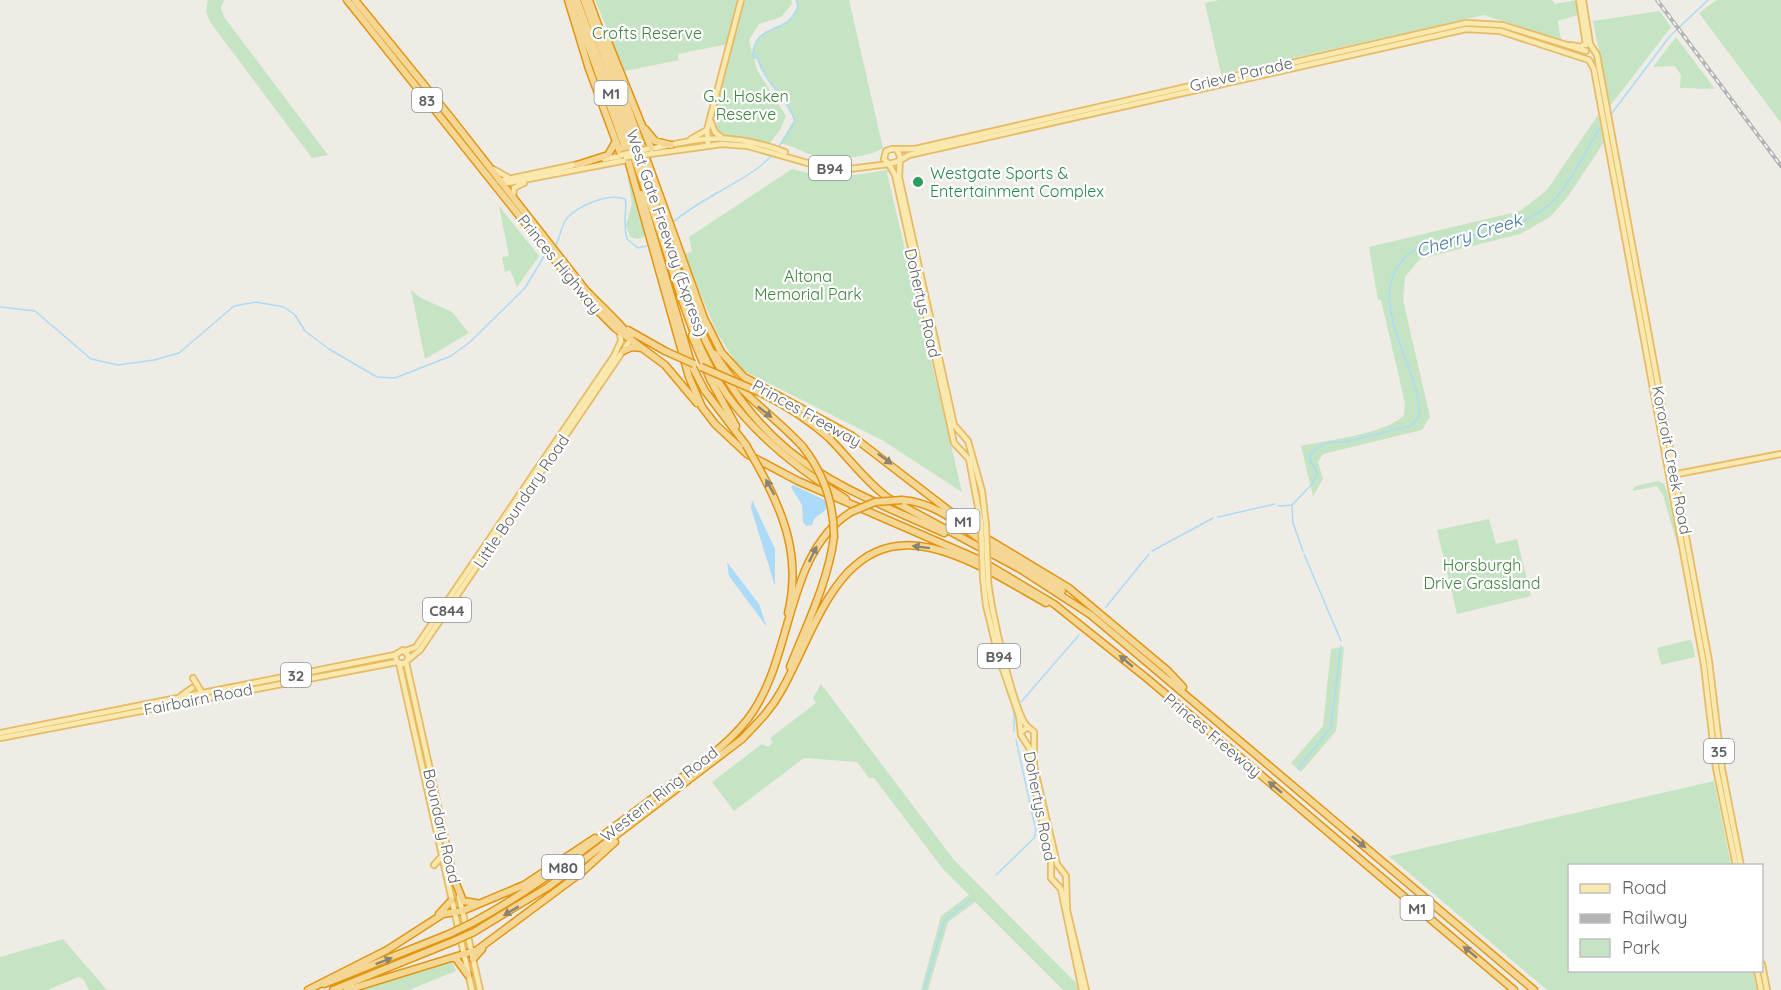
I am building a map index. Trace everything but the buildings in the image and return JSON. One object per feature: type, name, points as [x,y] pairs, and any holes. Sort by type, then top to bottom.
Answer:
[{"type":"highway","name":"83","points":[[347,0],[502,182]]},
{"type":"highway","name":"83","points":[[355,0],[382,40],[494,184]]},
{"type":"highway","points":[[570,0],[625,157]]},
{"type":"highway","name":"West Gate Freeway (Express)","points":[[577,0],[658,221],[672,240],[686,298],[712,357],[736,396],[765,429],[796,456],[852,492],[1007,562]]},
{"type":"highway","name":"West Gate Freeway (Express)","points":[[584,0],[636,146],[658,221],[660,252],[717,379],[762,435],[798,468],[886,520]]},
{"type":"highway","name":"M1","points":[[589,0],[658,221],[660,252],[692,386],[708,416],[730,441],[747,454],[788,476],[886,520]]},
{"type":"highway","points":[[593,10],[616,59],[649,151]]},
{"type":"highway","points":[[637,115],[655,141],[670,145]]},
{"type":"highway","points":[[578,167],[608,155],[619,143]]},
{"type":"highway","points":[[619,143],[658,221]]},
{"type":"highway","name":"Princes Highway","points":[[502,182],[557,259],[604,315],[630,338]]},
{"type":"highway","name":"Princes Highway","points":[[494,184],[543,240]]},
{"type":"highway","points":[[672,240],[705,333],[723,367],[742,392],[803,447],[826,487],[833,512],[834,537],[828,568],[778,691],[754,726]]},
{"type":"highway","name":"M1","points":[[672,240],[682,259]]},
{"type":"highway","points":[[660,252],[685,348],[696,375],[746,445]]},
{"type":"highway","points":[[682,259],[705,333]]},
{"type":"highway","name":"Princes Freeway","points":[[682,259],[712,338],[737,371],[852,436],[978,533],[1069,588],[1168,671],[1202,709]]},
{"type":"highway","points":[[677,288],[704,367],[776,500],[787,528],[792,558],[792,587],[788,612],[769,673],[747,720]]},
{"type":"highway","points":[[620,328],[693,364],[759,392],[806,419],[828,437],[870,484],[888,498],[1007,562]]},
{"type":"highway","points":[[630,338],[665,351]]},
{"type":"highway","points":[[630,338],[672,372],[714,425],[730,441]]},
{"type":"highway","points":[[623,351],[633,347],[645,349]]},
{"type":"highway","points":[[747,720],[772,674],[815,549],[830,528],[851,512],[874,502],[902,500],[927,505],[943,512],[994,550],[1049,581],[1124,641]]},
{"type":"highway","name":"Princes Freeway","points":[[886,520],[994,567],[1034,591],[1088,629],[1514,990]]},
{"type":"highway","points":[[754,726],[781,693],[838,582],[857,563],[884,549],[912,545],[949,554],[1020,589],[1088,629]]},
{"type":"highway","name":"Princes Freeway","points":[[1007,562],[1070,601],[1124,641],[1534,990]]},
{"type":"highway","name":"Western Ring Road","points":[[309,990],[472,923],[541,882],[693,769],[747,720]]},
{"type":"highway","name":"Western Ring Road","points":[[333,990],[474,932],[548,887],[697,776],[754,726]]},
{"type":"highway","points":[[309,990],[387,950],[443,914],[462,911],[530,882],[631,814]]},
{"type":"highway","points":[[347,990],[463,954],[472,955],[582,872],[644,816]]},
{"type":"highway","points":[[455,881],[465,903],[485,901]]},
{"type":"highway","points":[[414,932],[446,908],[451,901]]},
{"type":"highway","points":[[455,957],[468,975]]},
{"type":"main road","points":[[708,137],[706,130],[741,0]]},
{"type":"main road","name":"Kororoit Creek Road","points":[[1581,0],[1587,51]]},
{"type":"main road","name":"Kororoit Creek Road","points":[[1581,0],[1590,42],[1596,53],[1618,202],[1624,222],[1702,635],[1722,784],[1736,864]]},
{"type":"main road","name":"Grieve Parade","points":[[895,149],[915,150],[1466,23],[1496,24],[1562,44]]},
{"type":"main road","name":"Grieve Parade","points":[[899,161],[909,155],[1462,30],[1496,30],[1588,60]]},
{"type":"main road","points":[[1562,44],[1580,48],[1586,43]]},
{"type":"main road","points":[[1562,44],[1596,53],[1594,59],[1588,60]]},
{"type":"main road","name":"35","points":[[1587,51],[1588,60]]},
{"type":"main road","name":"Kororoit Creek Road","points":[[1588,60],[1594,69],[1613,163],[1623,196],[1624,222]]},
{"type":"main road","points":[[708,144],[712,111]]},
{"type":"main road","points":[[711,122],[715,132],[721,137]]},
{"type":"main road","points":[[686,141],[706,130]]},
{"type":"main road","name":"B94","points":[[502,182],[535,177],[708,137],[721,137],[763,147],[808,165],[833,168],[889,164]]},
{"type":"main road","name":"B94","points":[[649,151],[708,144],[763,147]]},
{"type":"main road","points":[[895,149],[885,153],[884,158],[889,164],[899,161]]},
{"type":"main road","name":"B94","points":[[895,149],[900,154],[899,161]]},
{"type":"main road","name":"Dohertys Road","points":[[899,161],[898,177],[920,286]]},
{"type":"main road","name":"Dohertys Road","points":[[889,164],[894,174],[954,425],[966,438],[982,491],[988,613],[1021,732]]},
{"type":"main road","points":[[491,168],[511,178]]},
{"type":"main road","points":[[513,196],[515,187],[535,177]]},
{"type":"main road","name":"B94","points":[[502,182],[511,178],[535,177]]},
{"type":"main road","points":[[494,184],[502,182]]},
{"type":"main road","points":[[1618,202],[1623,196]]},
{"type":"main road","name":"Kororoit Creek Road","points":[[1637,291],[1670,449],[1671,475],[1677,484],[1689,568]]},
{"type":"main road","name":"Dohertys Road","points":[[924,300],[954,443],[965,452],[970,460],[984,524]]},
{"type":"main road","name":"Little Boundary Road","points":[[407,661],[420,650],[614,357],[621,340],[620,328]]},
{"type":"main road","points":[[614,357],[630,338]]},
{"type":"main road","name":"Little Boundary Road","points":[[405,651],[416,647],[630,338]]},
{"type":"main road","points":[[954,443],[957,437],[966,438],[966,447],[959,448]]},
{"type":"main road","points":[[1670,449],[1677,468],[1685,472]]},
{"type":"main road","points":[[1671,475],[1781,454]]},
{"type":"main road","points":[[1677,484],[1685,472]]},
{"type":"main road","name":"Dohertys Road","points":[[985,579],[1007,668],[1022,719],[1028,727]]},
{"type":"main road","name":"32","points":[[395,654],[400,650],[405,651]]},
{"type":"main road","name":"Boundary Road","points":[[405,651],[480,990]]},
{"type":"main road","name":"Boundary Road","points":[[395,654],[472,990]]},
{"type":"main road","name":"Fairbairn Road","points":[[0,733],[395,654]]},
{"type":"main road","name":"32","points":[[398,662],[407,661]]},
{"type":"main road","name":"Fairbairn Road","points":[[0,738],[398,662]]},
{"type":"main road","points":[[193,678],[202,693]]},
{"type":"main road","points":[[176,699],[192,688]]},
{"type":"main road","points":[[1021,732],[1028,727]]},
{"type":"main road","name":"B94","points":[[1028,727],[1034,730],[1034,737]]},
{"type":"main road","name":"B94","points":[[1021,732],[1024,740]]},
{"type":"main road","points":[[1024,740],[1034,737]]},
{"type":"main road","name":"Dohertys Road","points":[[1034,737],[1035,773],[1056,863],[1060,870]]},
{"type":"main road","name":"Dohertys Road","points":[[1024,740],[1030,749],[1031,771],[1051,860],[1052,874]]},
{"type":"main road","points":[[429,767],[433,776]]},
{"type":"main road","name":"Kororoit Creek Road","points":[[1722,784],[1741,864]]},
{"type":"main road","points":[[434,865],[442,854]]},
{"type":"main road","points":[[1052,874],[1060,870]]},
{"type":"main road","name":"B94","points":[[1060,870],[1065,873],[1065,880]]},
{"type":"main road","name":"B94","points":[[1052,874],[1052,880],[1057,884]]},
{"type":"main road","points":[[1057,884],[1065,880]]},
{"type":"main road","name":"Dohertys Road","points":[[1065,880],[1067,910],[1084,990]]},
{"type":"main road","name":"Dohertys Road","points":[[1057,884],[1061,890],[1084,990]]},
{"type":"main road","points":[[1757,972],[1761,990]]},
{"type":"main road","points":[[1763,972],[1767,990]]},
{"type":"green space","points":[[208,0],[224,0],[221,8],[224,17],[328,155],[312,158],[210,22],[206,11]]},
{"type":"green space","name":"Crofts Reserve","points":[[595,0],[739,0],[728,44],[678,54],[679,60],[625,71]]},
{"type":"green space","name":"G.J. Hosken Reserve","points":[[744,0],[791,0],[792,4],[781,17],[759,24],[749,40],[752,53],[760,36],[787,22],[793,16],[798,6],[796,0],[849,0],[883,148],[876,152],[848,158],[829,158],[812,155],[780,143],[794,120],[786,104],[760,68],[757,59],[754,58],[757,70],[786,116],[780,130],[769,144],[720,134],[717,131],[715,111]]},
{"type":"green space","points":[[1219,0],[1552,0],[1555,4],[1577,0],[1579,12],[1577,15],[1558,21],[1561,40],[1484,15],[1221,74],[1205,3]]},
{"type":"green space","points":[[1717,0],[1781,0],[1781,123],[1699,13]]},
{"type":"green space","points":[[1660,11],[1671,27],[1610,106],[1593,21]]},
{"type":"green space","points":[[1676,37],[1715,89],[1680,88],[1681,75],[1675,66],[1653,67]]},
{"type":"green space","points":[[1598,115],[1604,142],[1566,199],[1550,217],[1520,234],[1420,259],[1405,277],[1403,300],[1430,417],[1422,430],[1323,454],[1318,462],[1323,479],[1313,496],[1301,446],[1371,432],[1396,422],[1404,415],[1405,403],[1381,300],[1378,300],[1369,247],[1520,211],[1547,190]]},
{"type":"green space","name":"Altona Memorial Park","points":[[792,169],[840,176],[889,169],[887,173],[962,492],[882,440],[740,369],[717,333],[684,254],[692,252],[689,237]]},
{"type":"green space","points":[[627,174],[646,236],[638,239],[630,237],[626,225],[632,204]]},
{"type":"green space","points":[[499,206],[539,256],[517,287],[510,270],[505,272],[502,257],[509,256]]},
{"type":"green space","points":[[411,290],[421,298],[452,312],[469,333],[425,359]]},
{"type":"green space","points":[[1658,481],[1664,484],[1667,491],[1679,550],[1663,495],[1657,486],[1632,491],[1636,486]]},
{"type":"green space","name":"Horsburgh Drive Grassland","points":[[1489,519],[1496,544],[1517,539],[1531,596],[1457,614],[1437,530]]},
{"type":"green space","points":[[1692,641],[1695,657],[1661,665],[1657,648]]},
{"type":"green space","points":[[1344,647],[1336,731],[1301,772],[1291,763],[1323,726],[1331,649]]},
{"type":"green space","points":[[821,684],[954,860],[1076,983],[1078,990],[1063,990],[975,902],[948,922],[928,990],[921,990],[941,916],[969,895],[943,869],[874,778],[869,778],[857,762],[804,758],[734,811],[712,782],[762,744],[768,747],[773,743],[770,738],[816,703],[813,698]]},
{"type":"green space","points":[[1714,781],[1731,864],[1568,864],[1568,972],[1753,972],[1757,990],[1547,990],[1389,856]]},
{"type":"green space","points":[[63,939],[107,990],[89,990],[83,979],[78,977],[48,990],[0,990],[0,957]]},
{"type":"green space","points":[[452,960],[456,971],[409,990],[357,990]]},
{"type":"water","points":[[793,485],[833,504],[814,519],[812,525],[806,526],[803,522],[802,505],[791,487]]},
{"type":"water","points":[[752,500],[775,549],[775,586],[751,508]]},
{"type":"water","points":[[727,562],[759,604],[767,627],[729,576]]},
{"type":"waterway","points":[[672,223],[762,165],[792,127],[795,121],[791,112],[765,75],[758,58],[753,57],[759,38],[793,16],[798,6],[796,0]]},
{"type":"waterway","name":"Cherry Creek","points":[[1612,113],[1670,36],[1708,0]]},
{"type":"waterway","name":"Cherry Creek","points":[[1278,506],[1292,505],[1313,483],[1317,472],[1310,460],[1311,454],[1320,446],[1410,426],[1419,417],[1417,397],[1390,308],[1390,287],[1397,267],[1414,250],[1505,228],[1538,213],[1552,202],[1565,186],[1600,128]]},
{"type":"waterway","points":[[555,247],[568,217],[587,204],[611,198],[625,199],[627,239],[638,248],[650,245]]},
{"type":"waterway","points":[[0,307],[35,311],[91,359],[118,365],[154,360],[179,353],[234,306],[256,302],[284,307],[295,315],[305,331],[329,349],[377,377],[395,378],[451,356],[470,342],[525,288],[546,253]]},
{"type":"waterway","name":"Cherry Creek","points":[[1218,517],[1275,504]]},
{"type":"waterway","points":[[1292,506],[1293,523],[1303,551]]},
{"type":"waterway","name":"Cherry Creek","points":[[1152,551],[1213,518]]},
{"type":"waterway","name":"Cherry Creek","points":[[1106,607],[1149,554]]},
{"type":"waterway","points":[[1304,554],[1341,641]]},
{"type":"waterway","name":"Cherry Creek","points":[[1021,702],[1079,635]]},
{"type":"waterway","points":[[1298,769],[1331,727],[1341,646]]},
{"type":"waterway","name":"Cherry Creek","points":[[1014,710],[1014,731]]},
{"type":"waterway","name":"Cherry Creek","points":[[996,875],[1034,838],[1036,831],[1016,740]]},
{"type":"waterway","name":"Cherry Creek","points":[[924,990],[944,921],[970,900]]},
{"type":"railway","points":[[1657,0],[1781,166]]},
{"type":"place","name":"Westgate Sports & Entertainment Complex","points":[[918,182]]}]
